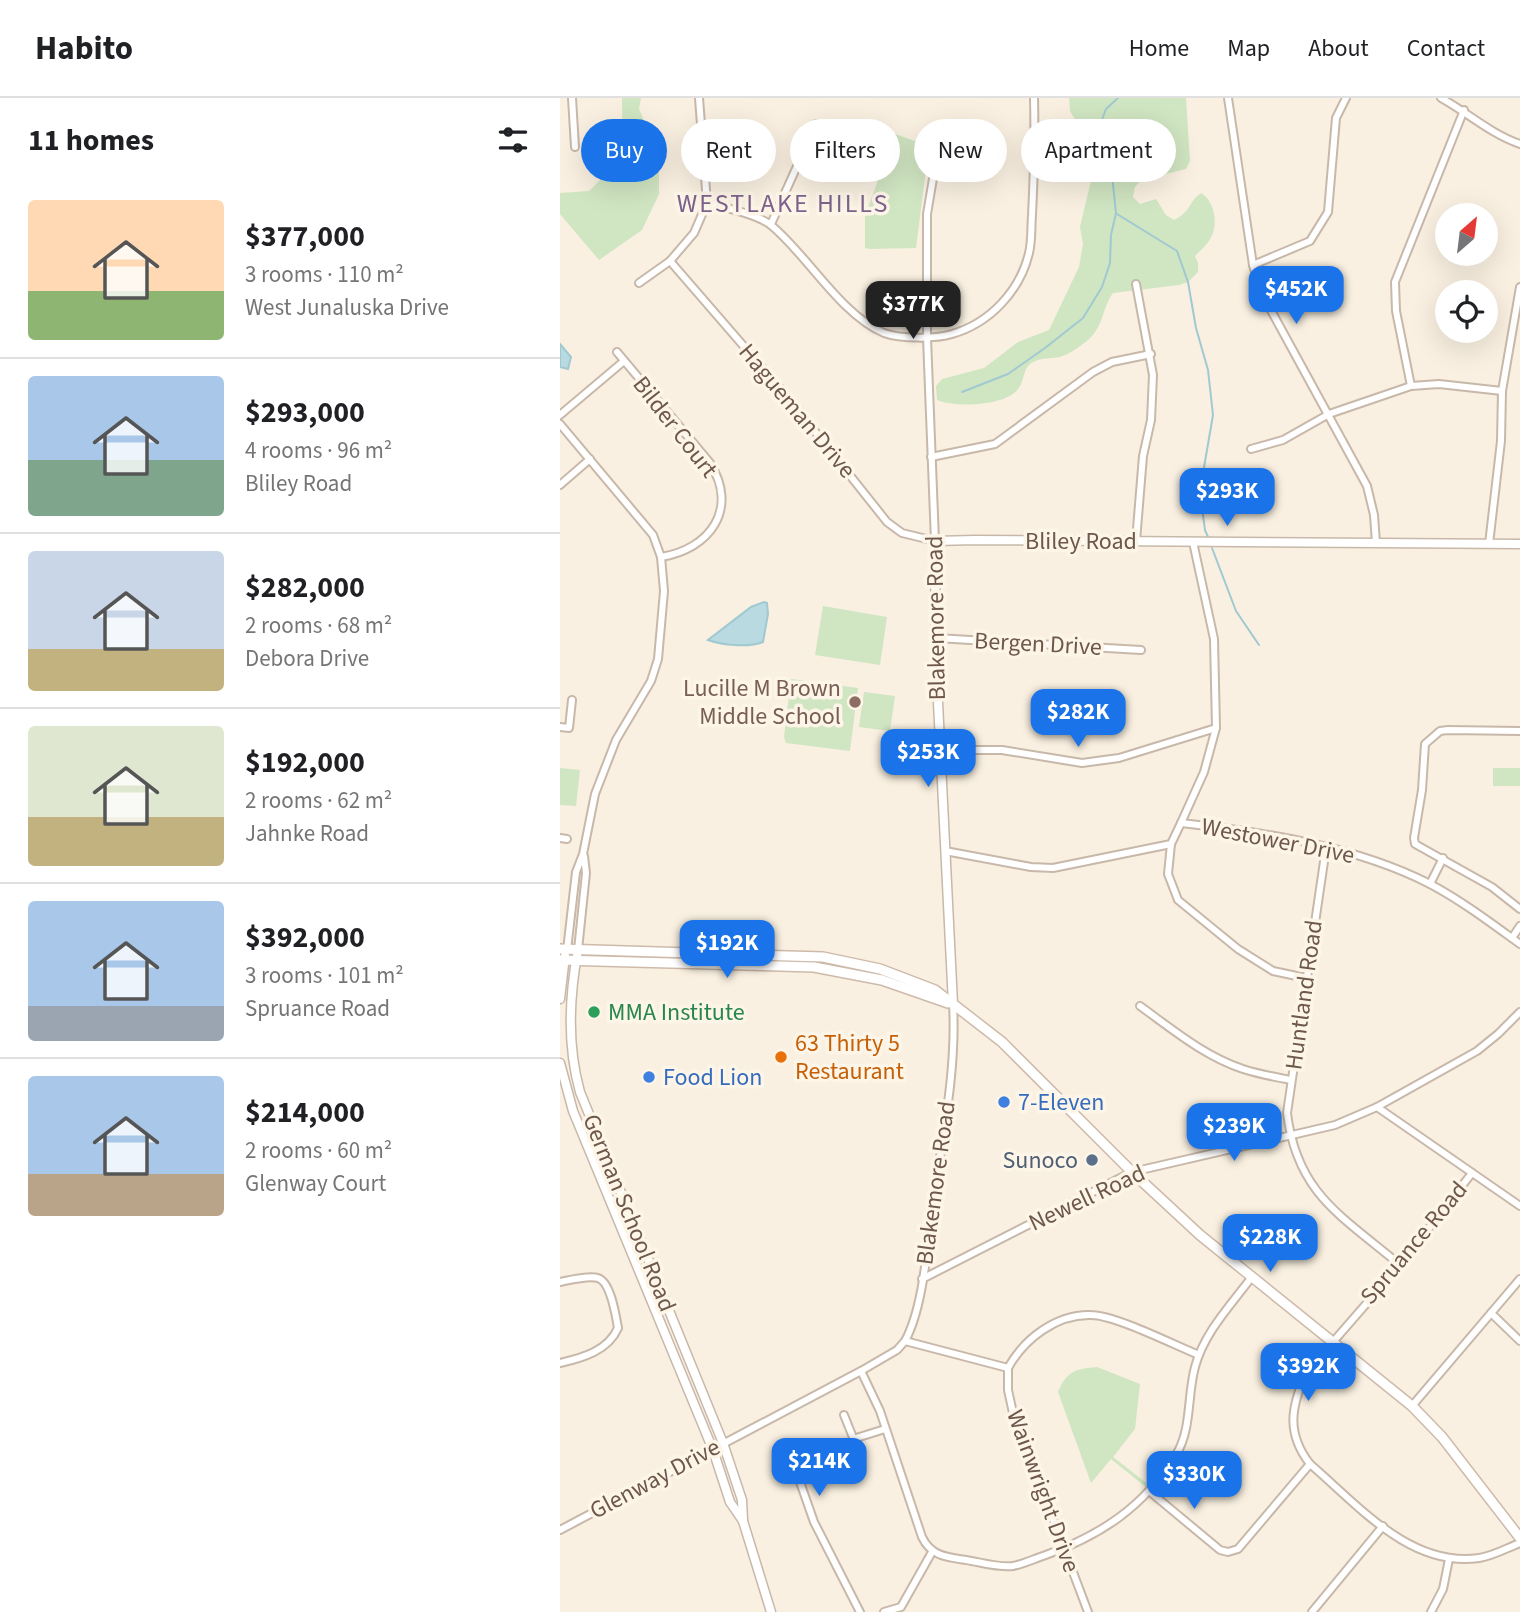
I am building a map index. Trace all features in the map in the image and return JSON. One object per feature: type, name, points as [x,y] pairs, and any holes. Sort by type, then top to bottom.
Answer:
[{"type":"main road","points":[[563,949],[768,954],[836,959],[903,976],[935,990],[1002,1042],[1177,1214],[1251,1278],[1412,1406],[1441,1437],[1520,1541]]},
{"type":"main road","points":[[562,961],[825,969],[886,981],[931,999],[953,1004]]},
{"type":"street","points":[[572,98],[575,147]]},
{"type":"street","points":[[639,283],[670,261],[694,233],[707,203],[699,98]]},
{"type":"street","points":[[707,203],[771,224],[861,318],[885,333],[927,338],[968,330],[999,307],[1018,281],[1030,252],[1035,163],[1034,98]]},
{"type":"street","points":[[1228,98],[1253,265],[1261,292],[1367,486],[1374,515],[1376,543]]},
{"type":"street","points":[[1253,265],[1310,241],[1328,212],[1336,118],[1346,98]]},
{"type":"street","points":[[1441,98],[1464,110],[1502,137],[1520,144]]},
{"type":"street","points":[[1410,386],[1396,311],[1395,282],[1464,110]]},
{"type":"street","points":[[771,224],[790,182]]},
{"type":"street","name":"Blakemore Road","points":[[905,1341],[912,1329],[922,1279],[949,1087],[953,1004],[940,750],[927,338],[927,214],[932,182]]},
{"type":"street","name":"Hagueman Drive","points":[[670,261],[786,395],[887,522],[902,533],[935,541]]},
{"type":"street","points":[[1136,284],[1153,375],[1151,420],[1143,456],[1136,541]]},
{"type":"street","points":[[1489,544],[1501,441],[1502,391],[1520,287]]},
{"type":"street","name":"Bilder Court","points":[[617,352],[710,463],[720,485],[719,514],[706,537],[686,551],[661,557]]},
{"type":"street","points":[[931,457],[995,444],[1093,372],[1112,362],[1151,354]]},
{"type":"street","points":[[560,415],[624,361]]},
{"type":"street","points":[[1251,449],[1283,440],[1329,415],[1410,386],[1439,384],[1502,391]]},
{"type":"street","name":"German School Road","points":[[560,424],[653,535],[661,557],[664,600],[658,659],[651,681],[616,740],[591,811],[583,854],[576,872],[563,949],[560,999]]},
{"type":"street","points":[[560,485],[590,459]]},
{"type":"street","name":"Bliley Road","points":[[935,541],[1520,544]]},
{"type":"street","points":[[1181,823],[1204,772],[1216,727],[1214,639],[1193,542]]},
{"type":"street","name":"Bergen Drive","points":[[936,638],[1141,650]]},
{"type":"street","points":[[560,727],[569,728],[572,700]]},
{"type":"street","points":[[940,750],[1002,750],[1082,763],[1119,758],[1216,727]]},
{"type":"street","points":[[1520,731],[1448,730],[1440,731],[1429,738],[1423,751],[1422,790],[1415,844],[1492,887],[1520,909]]},
{"type":"street","name":"Westower Drive","points":[[945,851],[1042,868],[1061,867],[1171,844],[1181,823],[1241,830],[1374,859],[1430,884],[1468,906],[1520,944]]},
{"type":"street","points":[[1171,844],[1168,874],[1178,900],[1238,948],[1273,971],[1306,978]]},
{"type":"street","name":"Huntland Road","points":[[1326,848],[1291,1080],[1287,1113],[1290,1136],[1301,1169],[1320,1197],[1400,1265]]},
{"type":"street","name":"German School Road","points":[[583,854],[586,873],[570,1035],[572,1059],[580,1092],[723,1443],[742,1500],[743,1521],[771,1612]]},
{"type":"street","points":[[1430,884],[1443,858]]},
{"type":"street","points":[[1512,938],[1520,926]]},
{"type":"street","points":[[1140,1006],[1215,1057],[1241,1068],[1291,1080]]},
{"type":"street","name":"Newell Road","points":[[922,1279],[1132,1172],[1335,1125],[1377,1107],[1478,1051],[1520,1012]]},
{"type":"street","name":"German School Road","points":[[560,1063],[573,1111],[713,1450],[730,1502],[743,1521]]},
{"type":"street","points":[[1377,1107],[1520,1206]]},
{"type":"street","name":"Spruance Road","points":[[1472,1173],[1400,1265],[1306,1373],[1296,1394],[1292,1415],[1301,1452],[1310,1464],[1407,1544],[1449,1559],[1481,1558],[1520,1541]]},
{"type":"street","points":[[560,1282],[597,1277],[604,1282],[612,1299],[618,1328],[610,1342],[580,1359],[560,1363]]},
{"type":"street","points":[[861,1371],[880,1411],[922,1537],[932,1552],[1010,1566],[1064,1549],[1106,1528],[1149,1491],[1174,1458],[1182,1441],[1194,1369],[1199,1355],[1211,1331],[1251,1278]]},
{"type":"street","points":[[1412,1406],[1520,1279]]},
{"type":"street","points":[[1491,1312],[1520,1341]]},
{"type":"street","points":[[905,1341],[1008,1368],[1017,1352],[1033,1336],[1073,1317],[1093,1315],[1121,1323],[1199,1355]]},
{"type":"street","name":"Glenway Drive","points":[[560,1530],[861,1371],[897,1349],[905,1341]]},
{"type":"street","name":"Wainwright Drive","points":[[1008,1368],[1008,1390],[1013,1413],[1088,1612]]},
{"type":"street","points":[[844,1415],[856,1446],[803,1476],[800,1482],[814,1522],[860,1612]]},
{"type":"street","points":[[853,1439],[885,1429]]},
{"type":"street","points":[[1149,1491],[1220,1550],[1228,1552],[1238,1549],[1310,1464]]},
{"type":"street","points":[[1312,1612],[1383,1526]]},
{"type":"street","points":[[884,1612],[901,1607],[932,1552]]},
{"type":"street","points":[[1431,1612],[1443,1589],[1449,1559]]},
{"type":"green space","points":[[622,98],[641,98],[639,109],[643,119],[622,119]]},
{"type":"green space","points":[[1069,98],[1186,98],[1190,161],[1186,169],[1176,171],[1176,119],[1075,119],[1070,111]]},
{"type":"green space","points":[[900,136],[914,141],[914,182],[924,182],[916,248],[865,248],[865,216],[877,182],[900,182]]},
{"type":"green space","points":[[598,182],[659,182],[659,194],[642,230],[599,260],[560,214],[560,193],[589,191]]},
{"type":"green space","points":[[1091,182],[1139,182],[1133,197],[1140,204],[1156,199],[1166,215],[1174,220],[1184,213],[1201,193],[1210,202],[1215,221],[1209,241],[1195,256],[1198,272],[1188,282],[1113,293],[1093,335],[1064,356],[1032,362],[1027,367],[1020,386],[1012,395],[992,402],[967,405],[937,400],[936,386],[942,379],[984,368],[1018,342],[1049,330],[1079,267],[1083,244],[1080,227]]},
{"type":"green space","points":[[823,606],[887,617],[880,665],[815,655]]},
{"type":"green space","points":[[791,679],[858,688],[850,751],[786,743],[784,737]]},
{"type":"green space","points":[[864,692],[895,696],[890,731],[859,727]]},
{"type":"green space","points":[[560,768],[580,770],[576,806],[560,805]]},
{"type":"green space","points":[[1493,768],[1520,768],[1520,786],[1493,786]]},
{"type":"green space","points":[[1097,1367],[1140,1384],[1135,1429],[1113,1457],[1149,1485],[1147,1488],[1111,1459],[1091,1483],[1058,1392],[1068,1375]]},
{"type":"water","points":[[560,344],[571,357],[568,369],[560,367]]},
{"type":"water","points":[[767,603],[768,614],[763,642],[735,645],[708,640],[751,607]]},
{"type":"waterway","points":[[962,392],[1008,374],[1045,348],[1083,318],[1102,287],[1110,263],[1111,235],[1116,213],[1109,146],[1100,125],[1106,109],[1118,98]]},
{"type":"waterway","points":[[1117,214],[1177,251],[1188,282],[1196,328],[1208,370],[1213,415],[1202,479],[1202,508],[1208,537]]},
{"type":"waterway","points":[[1212,548],[1236,611],[1259,645]]},
{"type":"place","name":"Lucille M Brown Middle School","points":[[855,702]]},
{"type":"place","name":"MMA Institute","points":[[594,1012]]},
{"type":"place","name":"63 Thirty 5 Restaurant","points":[[781,1057]]},
{"type":"place","name":"Food Lion","points":[[649,1077]]},
{"type":"place","name":"7-Eleven","points":[[1004,1102]]},
{"type":"place","name":"Sunoco","points":[[1092,1160]]},
{"type":"district","name":"WESTLAKE HILLS","points":[[783,203]]}]
